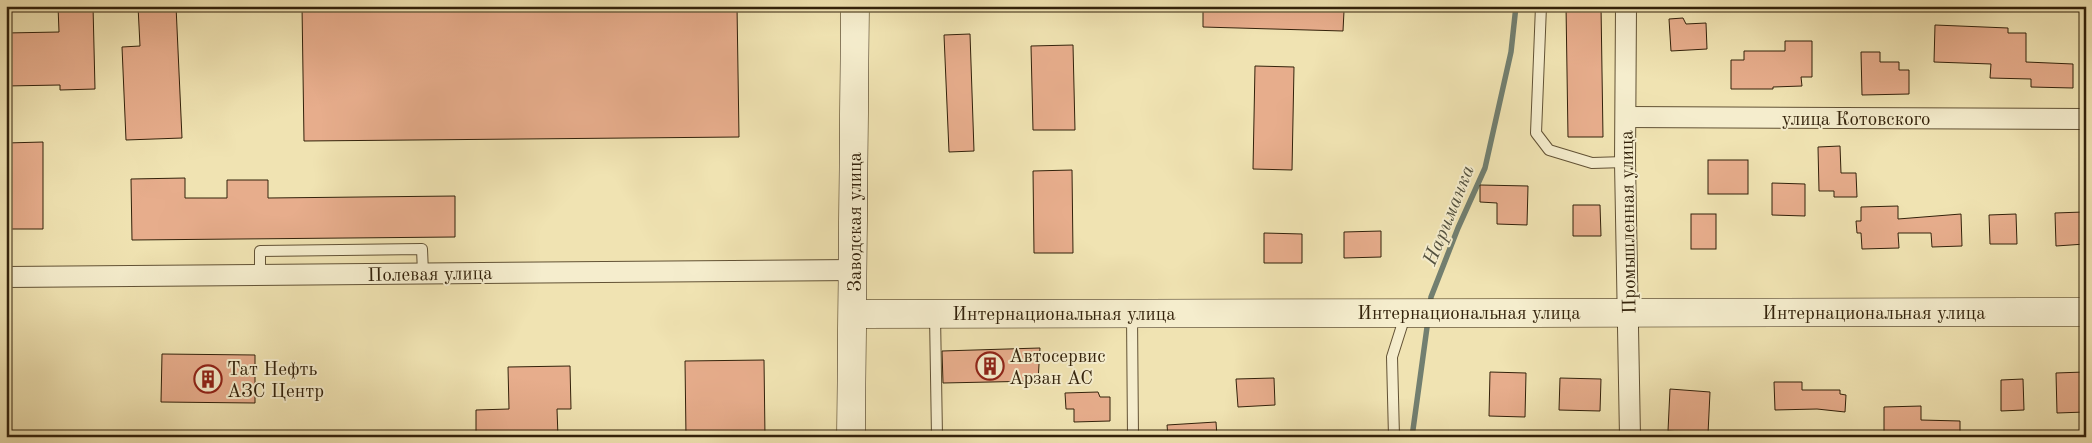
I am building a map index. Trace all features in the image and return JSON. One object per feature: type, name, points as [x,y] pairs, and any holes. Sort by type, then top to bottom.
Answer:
[{"type":"street","name":"Заводская улица","points":[[851,437],[855,6]]},
{"type":"street","name":"Промышленная улица","points":[[1626,6],[1625,162],[1630,437]]},
{"type":"street","name":"улица Котовского","points":[[1626,117],[2086,118]]},
{"type":"street","name":"Полевая улица","points":[[6,277],[854,270]]},
{"type":"street","name":"Интернациональная улица","points":[[853,314],[1629,311],[2086,312]]},
{"type":"lane","points":[[1541,6],[1536,133],[1549,150],[1592,162],[1625,162]]},
{"type":"lane","points":[[1394,437],[1392,357],[1406,312]]},
{"type":"lane","points":[[935,313],[937,437]]},
{"type":"lane","points":[[1132,313],[1133,437]]},
{"type":"building","points":[[58,6],[93,6],[95,89],[60,90],[60,85],[6,86],[6,33],[59,32]]},
{"type":"building","points":[[138,6],[176,6],[182,138],[126,140],[122,47],[140,46]]},
{"type":"building","points":[[302,6],[737,6],[739,137],[304,141]]},
{"type":"building","points":[[1566,6],[1601,6],[1603,137],[1568,137]]},
{"type":"building","points":[[1203,7],[1344,11],[1343,31],[1203,27]]},
{"type":"building","points":[[1683,18],[1686,24],[1706,23],[1707,49],[1671,51],[1669,19]]},
{"type":"building","points":[[1935,25],[2008,28],[2008,33],[2026,33],[2026,62],[2073,64],[2073,88],[2031,87],[2031,79],[1990,78],[1991,64],[1934,62]]},
{"type":"building","points":[[970,34],[974,151],[949,152],[944,35]]},
{"type":"building","points":[[1785,41],[1812,41],[1812,77],[1801,77],[1802,86],[1773,87],[1773,89],[1731,89],[1731,60],[1744,60],[1744,51],[1785,51]]},
{"type":"building","points":[[1073,45],[1075,130],[1033,130],[1031,46]]},
{"type":"building","points":[[1861,52],[1880,52],[1880,62],[1899,62],[1899,70],[1909,70],[1909,94],[1862,95]]},
{"type":"building","points":[[1255,66],[1294,67],[1292,170],[1253,169]]},
{"type":"building","points":[[43,142],[43,229],[6,229],[6,143]]},
{"type":"building","points":[[1840,146],[1841,173],[1856,173],[1857,197],[1834,197],[1834,191],[1819,191],[1818,147]]},
{"type":"building","points":[[1708,160],[1748,160],[1748,194],[1708,194]]},
{"type":"building","points":[[1072,170],[1073,253],[1034,253],[1033,171]]},
{"type":"building","points":[[185,178],[185,198],[227,198],[227,180],[268,180],[268,198],[455,196],[455,237],[132,240],[131,179]]},
{"type":"building","points":[[1772,183],[1805,184],[1805,216],[1772,215]]},
{"type":"building","points":[[1480,185],[1528,186],[1527,225],[1497,224],[1497,203],[1480,202]]},
{"type":"building","points":[[1573,205],[1600,205],[1601,236],[1573,236]]},
{"type":"building","points":[[1898,206],[1898,219],[1961,214],[1962,246],[1932,247],[1931,233],[1898,233],[1899,248],[1862,249],[1861,233],[1857,233],[1856,221],[1861,221],[1861,207]]},
{"type":"building","points":[[2083,212],[2085,244],[2056,246],[2055,213]]},
{"type":"building","points":[[1691,214],[1716,214],[1716,249],[1691,249]]},
{"type":"building","points":[[2016,214],[2017,244],[1990,244],[1989,215]]},
{"type":"building","points":[[1381,231],[1381,257],[1344,258],[1344,232]]},
{"type":"building","points":[[1264,233],[1302,234],[1302,263],[1264,263]]},
{"type":"building","name":"Автосервис Арзан АС","points":[[1040,348],[1038,381],[943,383],[942,351]]},
{"type":"building","name":"Тат Нефть АЗС Центр","points":[[162,354],[255,355],[255,403],[161,402]]},
{"type":"building","points":[[764,360],[765,437],[686,437],[685,361]]},
{"type":"building","points":[[570,366],[571,409],[557,409],[558,437],[476,437],[476,410],[509,409],[508,367]]},
{"type":"building","points":[[1490,372],[1526,373],[1525,417],[1489,416]]},
{"type":"building","points":[[2084,372],[2085,412],[2057,413],[2056,373]]},
{"type":"building","points":[[1274,378],[1275,405],[1238,407],[1236,379]]},
{"type":"building","points":[[1560,378],[1601,379],[1600,411],[1559,410]]},
{"type":"building","points":[[2023,379],[2024,410],[2001,411],[2001,380]]},
{"type":"building","points":[[1774,382],[1802,382],[1802,390],[1840,390],[1840,394],[1846,395],[1845,412],[1817,409],[1775,410]]},
{"type":"building","points":[[1670,389],[1710,392],[1708,434],[1668,431]]},
{"type":"building","points":[[1098,392],[1100,397],[1110,397],[1110,421],[1074,422],[1074,409],[1066,409],[1065,393]]},
{"type":"building","points":[[1921,406],[1921,420],[1960,421],[1960,437],[1884,437],[1884,407]]},
{"type":"building","points":[[1216,422],[1217,437],[1168,437],[1167,425]]},
{"type":"waterway","name":"Нариманка","points":[[1430,306],[1431,297],[1458,228],[1485,168],[1511,52],[1516,6]]},
{"type":"waterway","name":"Нариманка","points":[[1412,437],[1428,320]]},
{"type":"place","name":"Автосервис Арзан АС","points":[[990,366]]},
{"type":"place","name":"Тат Нефть АЗС Центр","points":[[208,379]]}]
